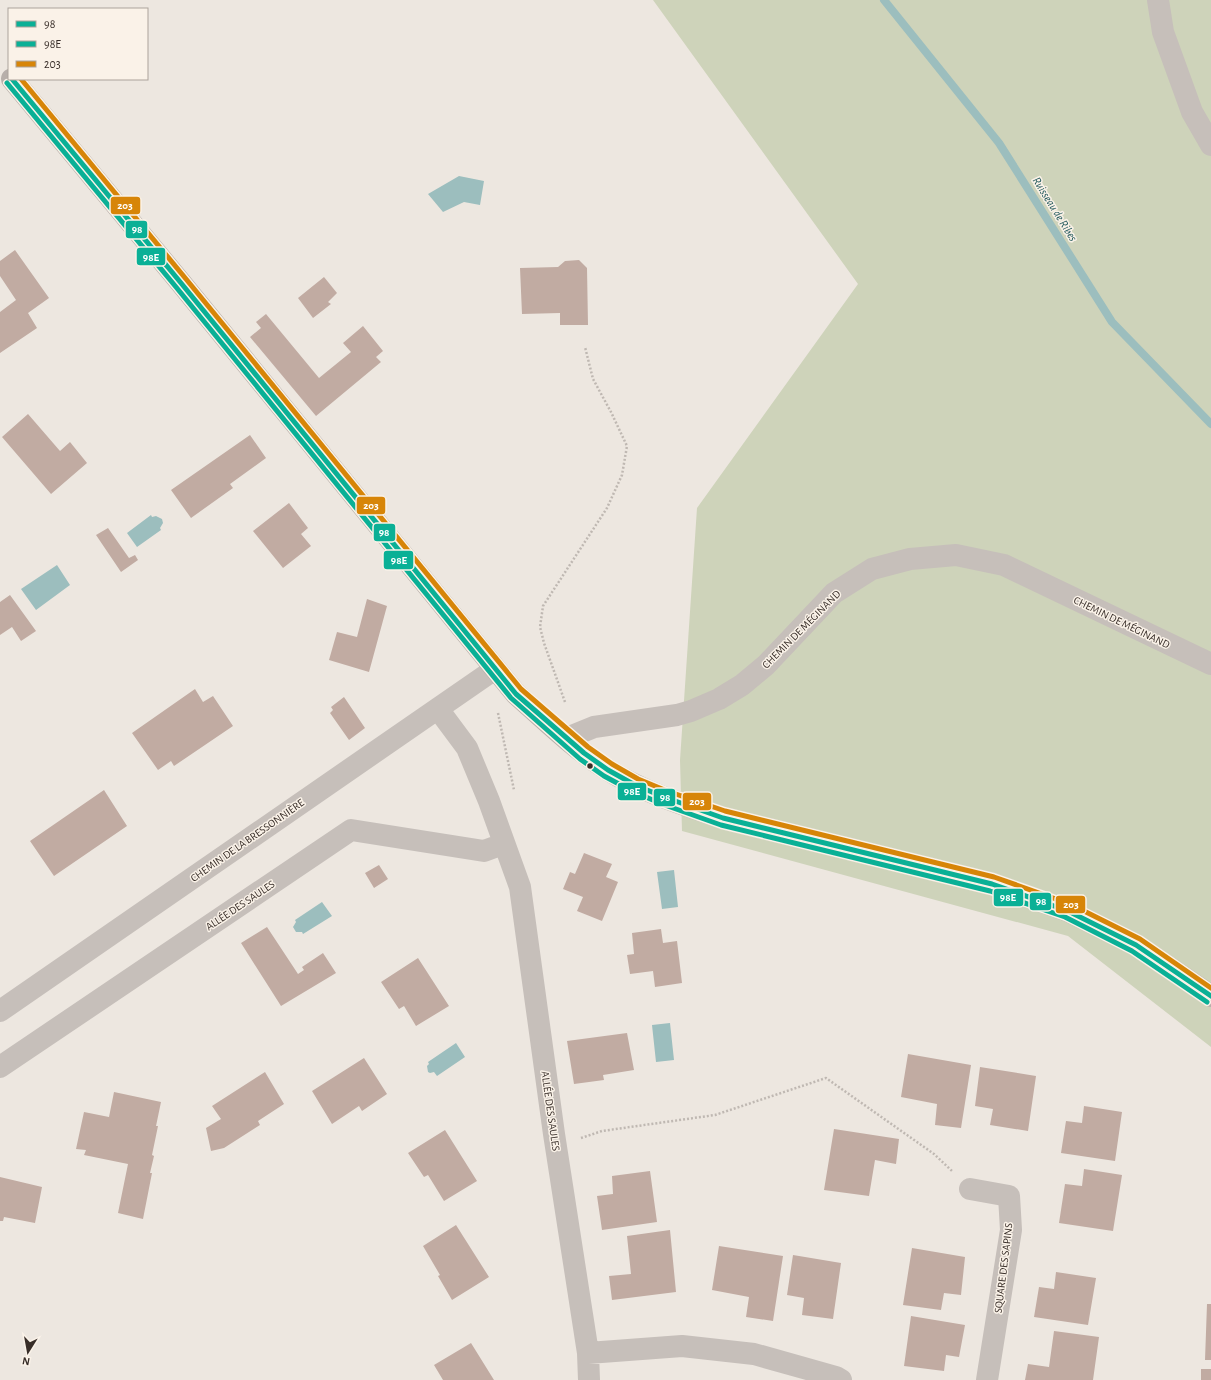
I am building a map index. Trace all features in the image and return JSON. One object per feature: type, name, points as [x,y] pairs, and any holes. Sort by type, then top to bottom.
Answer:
[{"type":"main road","points":[[0,64],[8,74]]},
{"type":"main road","points":[[13,80],[516,694],[592,759],[608,770],[645,789],[684,805],[723,818],[992,884],[1068,911],[1136,945],[1211,996]]},
{"type":"street","points":[[1158,0],[1163,32],[1192,112],[1211,145]]},
{"type":"street","name":"CHEMIN DE MÉGINAND","points":[[567,738],[594,727],[677,715],[691,711],[719,699],[742,685],[766,665],[834,593],[872,569],[910,559],[956,555],[1004,565],[1211,664]]},
{"type":"street","name":"CHEMIN DE LA BRESSONNIÈRE","points":[[0,1011],[495,669]]},
{"type":"street","name":"ALLÉE DES SAULES","points":[[438,709],[467,748],[489,801],[520,887],[554,1134],[588,1353],[588,1380]]},
{"type":"street","name":"ALLÉE DES SAULES","points":[[0,1067],[351,830],[484,851],[504,844]]},
{"type":"street","name":"SQUARE DES SAPINS","points":[[970,1189],[1009,1196],[1011,1230],[987,1380]]},
{"type":"street","points":[[588,1353],[682,1346],[754,1354],[836,1377],[841,1380]]},
{"type":"path","points":[[567,738],[567,706],[544,643],[540,626],[543,606],[607,508],[622,475],[627,446],[593,379],[585,347]]},
{"type":"path","points":[[497,707],[516,797]]},
{"type":"path","points":[[554,1134],[572,1139],[587,1137],[602,1131],[716,1115],[826,1078],[934,1154],[970,1189]]},
{"type":"green space","points":[[653,0],[1211,0],[1211,1047],[1068,936],[682,831],[680,760],[697,508],[858,284]]},
{"type":"water","points":[[459,176],[484,181],[480,205],[464,202],[443,212],[428,194]]},
{"type":"water","points":[[151,515],[152,517],[156,516],[162,519],[163,523],[160,528],[161,530],[137,547],[127,533]]},
{"type":"water","points":[[57,565],[70,585],[36,610],[21,589]]},
{"type":"water","points":[[674,870],[678,907],[662,909],[657,872]]},
{"type":"water","points":[[322,902],[332,916],[303,934],[302,932],[296,932],[293,927],[296,922],[295,920]]},
{"type":"water","points":[[670,1023],[674,1060],[656,1062],[652,1025]]},
{"type":"water","points":[[456,1043],[465,1057],[437,1076],[434,1072],[428,1072],[428,1062]]},
{"type":"building","points":[[15,250],[49,298],[28,313],[37,328],[0,353],[0,312],[16,300],[0,276],[0,261]]},
{"type":"building","points":[[579,260],[587,268],[588,325],[560,325],[560,313],[522,314],[520,268],[558,267],[565,261]]},
{"type":"building","points":[[324,277],[337,293],[328,302],[331,304],[313,318],[298,298]]},
{"type":"building","points":[[266,314],[319,378],[351,352],[343,343],[363,326],[383,351],[376,357],[381,362],[316,416],[250,337],[261,328],[256,322]]},
{"type":"building","points":[[28,414],[60,451],[70,442],[87,463],[51,494],[2,437]]},
{"type":"building","points":[[250,435],[266,458],[230,484],[233,488],[191,518],[171,490]]},
{"type":"building","points":[[289,503],[308,528],[301,534],[311,546],[283,568],[253,531]]},
{"type":"building","points":[[108,528],[129,558],[135,555],[138,560],[121,572],[96,535]]},
{"type":"building","points":[[10,595],[36,631],[21,641],[12,627],[0,635],[0,602]]},
{"type":"building","points":[[367,599],[387,606],[369,672],[329,660],[337,632],[357,637]]},
{"type":"building","points":[[195,689],[203,702],[213,696],[233,726],[174,766],[171,761],[158,770],[132,733]]},
{"type":"building","points":[[344,697],[365,728],[349,740],[330,713],[333,710],[331,707]]},
{"type":"building","points":[[104,790],[127,826],[54,876],[30,841]]},
{"type":"building","points":[[584,853],[612,864],[606,877],[618,882],[602,921],[577,911],[583,897],[563,889],[570,872],[575,874]]},
{"type":"building","points":[[379,865],[388,879],[374,888],[365,873]]},
{"type":"building","points":[[267,927],[298,974],[304,970],[302,967],[323,953],[336,973],[281,1006],[241,943]]},
{"type":"building","points":[[661,929],[663,943],[677,941],[682,983],[655,987],[653,971],[630,974],[627,955],[634,954],[632,933]]},
{"type":"building","points":[[418,958],[449,1006],[416,1026],[404,1006],[399,1009],[381,982]]},
{"type":"building","points":[[627,1033],[634,1070],[603,1075],[604,1080],[574,1084],[567,1041]]},
{"type":"building","points":[[908,1054],[971,1065],[961,1128],[935,1125],[937,1104],[901,1097]]},
{"type":"building","points":[[364,1058],[387,1094],[362,1111],[359,1106],[332,1124],[312,1091]]},
{"type":"building","points":[[980,1067],[1036,1076],[1028,1131],[990,1125],[993,1109],[975,1106]]},
{"type":"building","points":[[265,1072],[284,1104],[258,1121],[260,1125],[224,1148],[211,1151],[206,1128],[221,1119],[212,1106]]},
{"type":"building","points":[[114,1092],[161,1102],[152,1155],[154,1156],[150,1173],[152,1173],[143,1219],[118,1213],[128,1164],[84,1155],[86,1150],[76,1149],[84,1112],[109,1117]]},
{"type":"building","points":[[1084,1106],[1122,1112],[1115,1161],[1061,1153],[1066,1121],[1082,1123]]},
{"type":"building","points":[[834,1129],[899,1139],[896,1164],[875,1160],[869,1196],[824,1190]]},
{"type":"building","points":[[445,1130],[477,1181],[444,1201],[428,1175],[424,1177],[408,1153]]},
{"type":"building","points":[[1084,1169],[1122,1175],[1113,1231],[1059,1223],[1065,1184],[1082,1186]]},
{"type":"building","points":[[650,1171],[657,1222],[602,1230],[597,1196],[613,1194],[612,1176]]},
{"type":"building","points":[[0,1177],[42,1187],[35,1223],[4,1217],[3,1221],[0,1221]]},
{"type":"building","points":[[456,1225],[489,1277],[452,1300],[438,1276],[440,1275],[423,1246]]},
{"type":"building","points":[[670,1230],[676,1292],[612,1300],[609,1276],[631,1274],[627,1236]]},
{"type":"building","points":[[719,1246],[783,1256],[773,1321],[746,1317],[749,1297],[712,1290]]},
{"type":"building","points":[[912,1248],[965,1257],[961,1295],[944,1293],[941,1310],[903,1305]]},
{"type":"building","points":[[793,1255],[841,1263],[833,1319],[802,1315],[804,1298],[787,1295]]},
{"type":"building","points":[[1056,1272],[1096,1278],[1088,1325],[1034,1317],[1039,1287],[1054,1289]]},
{"type":"building","points":[[1207,1304],[1211,1304],[1211,1360],[1205,1360]]},
{"type":"building","points":[[911,1316],[965,1325],[959,1357],[946,1355],[944,1371],[904,1366]]},
{"type":"building","points":[[1054,1331],[1099,1337],[1093,1380],[1025,1380],[1028,1364],[1049,1367]]},
{"type":"building","points":[[471,1343],[494,1380],[443,1380],[434,1365]]},
{"type":"building","points":[[1201,1369],[1211,1369],[1211,1380],[1201,1380]]},
{"type":"waterway","name":"Ruisseau de Ribes","points":[[884,0],[999,143],[1112,322],[1211,424]]},
{"type":"transit line","name":"98","points":[[13,80],[181,283],[516,694],[584,753],[608,770],[635,785],[723,818],[992,884],[1068,911],[1136,945],[1211,996]]},
{"type":"transit line","name":"203","points":[[22,80],[521,689],[588,747],[612,764],[638,779],[667,791],[725,811],[994,877],[1070,904],[1140,939],[1211,988]]},
{"type":"transit line","name":"98E","points":[[7,83],[176,287],[511,698],[580,759],[604,776],[632,791],[662,804],[721,825],[990,891],[1065,917],[1132,951],[1207,1002]]}]
